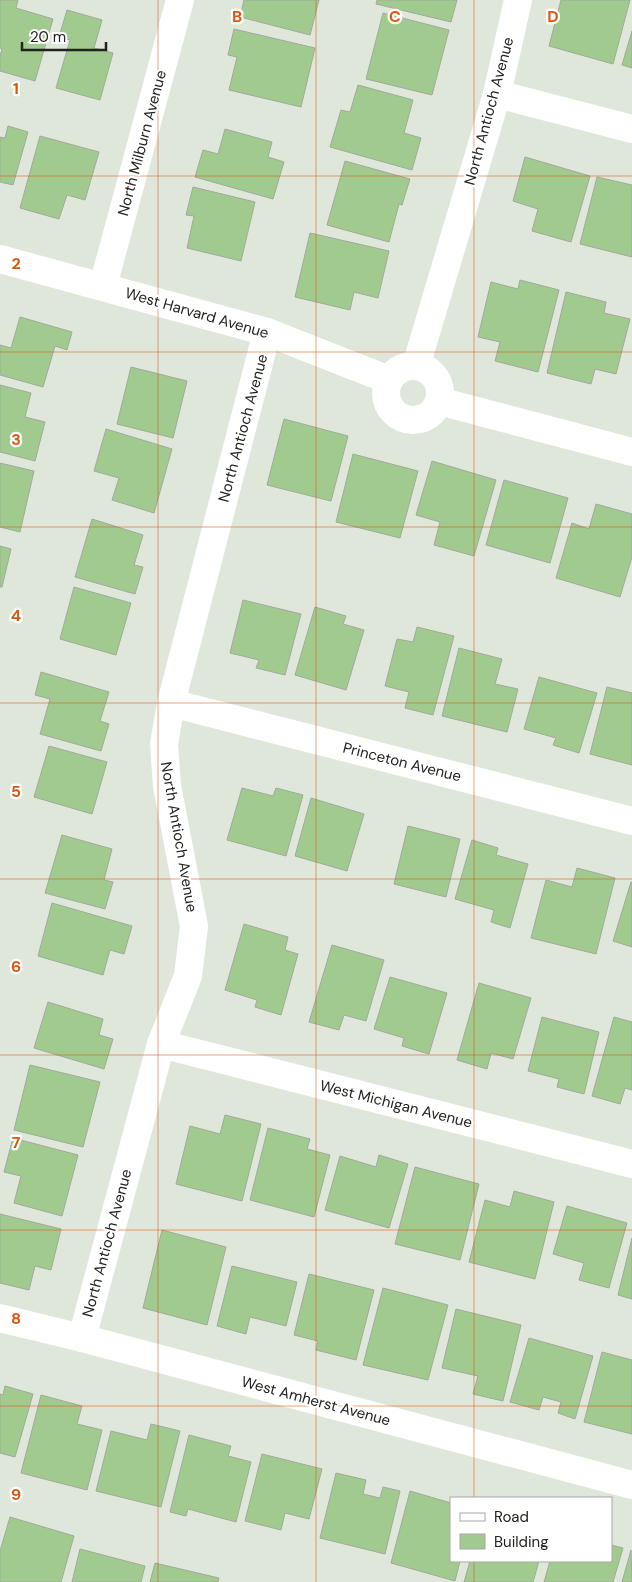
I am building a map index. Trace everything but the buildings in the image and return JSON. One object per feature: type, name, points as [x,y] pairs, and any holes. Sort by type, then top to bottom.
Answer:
[{"type":"street","name":"North Milburn Avenue","points":[[103,286],[180,0]]},
{"type":"street","name":"North Antioch Avenue","points":[[416,366],[497,94],[518,0]]},
{"type":"street","points":[[497,94],[632,129]]},
{"type":"street","name":"West Harvard Avenue","points":[[0,259],[267,332],[389,380]]},
{"type":"street","name":"North Antioch Avenue","points":[[82,1338],[161,1044],[188,976],[194,926],[167,786],[164,744],[171,703],[267,332]]},
{"type":"street","points":[[416,366],[430,372],[436,378],[440,393],[435,409],[420,419],[411,420],[402,418],[394,413],[386,398],[386,388],[389,380],[400,369],[416,366]]},
{"type":"street","points":[[439,401],[632,452]]},
{"type":"street","name":"Princeton Avenue","points":[[171,703],[632,821]]},
{"type":"street","name":"West Michigan Avenue","points":[[161,1044],[632,1164]]},
{"type":"street","name":"West Amherst Avenue","points":[[0,1318],[82,1338],[632,1485]]}]
